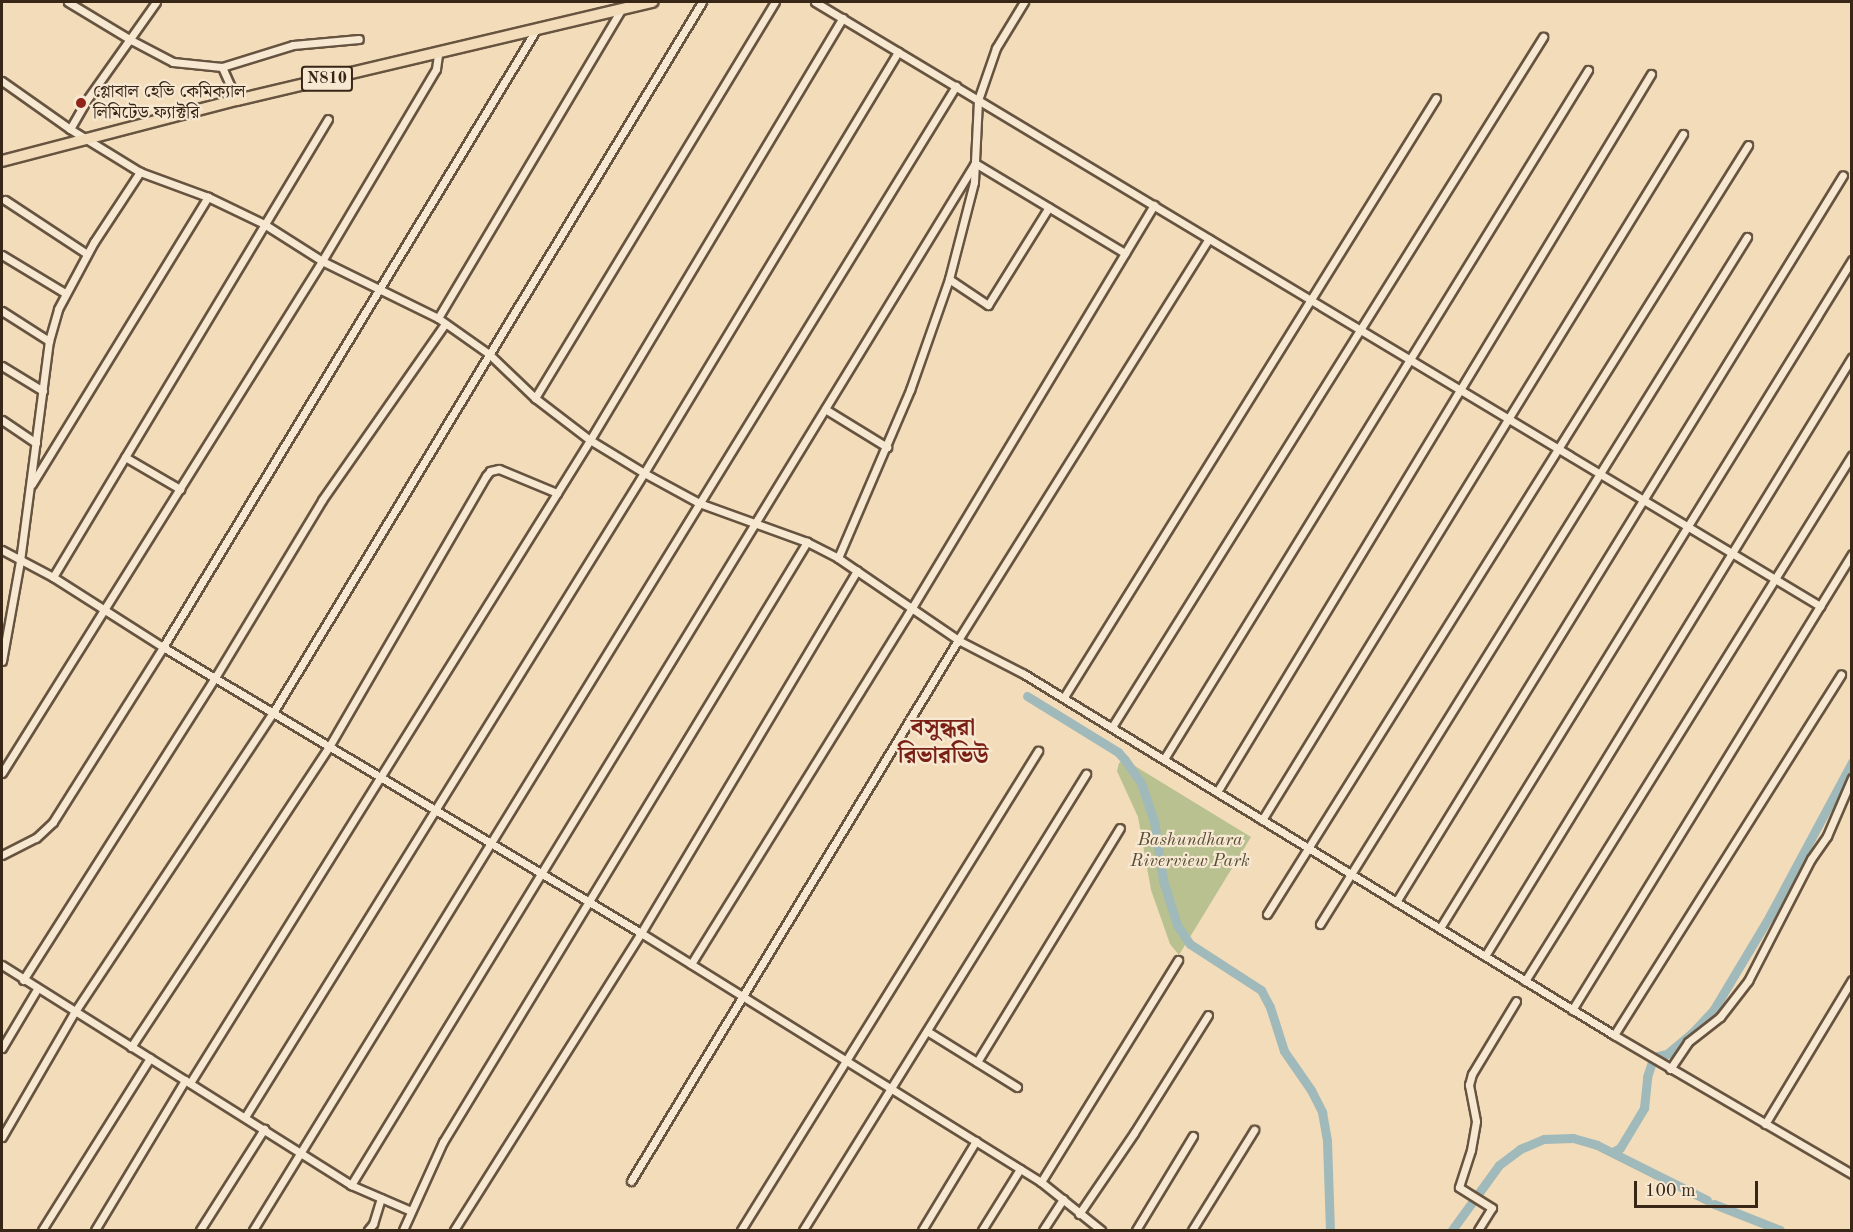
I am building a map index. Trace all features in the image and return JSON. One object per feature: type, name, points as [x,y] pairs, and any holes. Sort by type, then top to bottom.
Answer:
[{"type":"highway","name":"N810","points":[[2,161],[237,100],[653,2]]},
{"type":"street","points":[[69,2],[130,40],[173,62],[222,67],[293,45],[359,39]]},
{"type":"street","points":[[70,129],[86,101],[156,2]]},
{"type":"street","points":[[2,1137],[74,1013],[274,711],[702,2]]},
{"type":"street","points":[[535,398],[775,2]]},
{"type":"street","points":[[815,2],[1820,606]]},
{"type":"street","points":[[838,558],[887,447],[949,279],[969,211],[975,163],[978,100],[996,48],[1024,2]]},
{"type":"street","points":[[438,318],[622,8]]},
{"type":"street","points":[[95,1230],[382,777],[590,440],[843,18]]},
{"type":"street","points":[[2,855],[36,838],[53,822],[163,647],[536,30]]},
{"type":"street","points":[[1112,727],[1543,37]]},
{"type":"street","points":[[245,1117],[644,473],[898,52]]},
{"type":"street","points":[[2,773],[322,261],[436,69],[438,54]]},
{"type":"street","points":[[222,67],[237,100]]},
{"type":"street","points":[[1164,759],[1588,70]]},
{"type":"street","points":[[1217,792],[1652,74]]},
{"type":"street","points":[[2,81],[70,129],[140,172],[208,197],[264,224],[322,261],[438,318],[489,354],[535,398],[590,440],[644,473],[699,503],[755,522],[838,558],[913,606],[958,640],[1064,697],[1670,1069],[1850,1170]]},
{"type":"street","points":[[253,1230],[956,86]]},
{"type":"street","points":[[1064,697],[1436,98]]},
{"type":"street","points":[[53,577],[328,119]]},
{"type":"street","points":[[1262,819],[1683,134]]},
{"type":"street","points":[[1267,915],[1748,145]]},
{"type":"street","points":[[975,163],[1125,254]]},
{"type":"street","points":[[351,1185],[975,163]]},
{"type":"street","points":[[2,661],[20,561],[49,341],[65,293],[87,254],[140,172]]},
{"type":"street","points":[[1396,902],[1843,175]]},
{"type":"street","points":[[30,486],[208,197]]},
{"type":"street","points":[[5,200],[87,254]]},
{"type":"street","points":[[691,964],[913,606],[1154,205]]},
{"type":"street","points":[[949,279],[988,305],[1049,207]]},
{"type":"street","points":[[1320,924],[1353,875],[1748,237]]},
{"type":"street","points":[[631,1181],[958,640],[1209,239]]},
{"type":"street","points":[[2,255],[65,293]]},
{"type":"street","points":[[1440,928],[1689,528],[1851,260]]},
{"type":"street","points":[[2,311],[49,341]]},
{"type":"street","points":[[23,980],[216,676],[322,500],[445,324]]},
{"type":"street","points":[[1485,956],[1851,357]]},
{"type":"street","points":[[2,366],[43,391]]},
{"type":"street","points":[[825,409],[887,447]]},
{"type":"street","points":[[2,420],[36,443]]},
{"type":"street","points":[[1525,981],[1851,455]]},
{"type":"street","points":[[125,457],[180,489]]},
{"type":"street","points":[[131,1047],[330,745],[486,476],[490,471],[499,470],[557,493]]},
{"type":"street","points":[[403,1230],[443,1142],[807,543]]},
{"type":"street","points":[[2,550],[53,577],[163,647],[216,676],[691,964],[1041,1182],[1098,1230]]},
{"type":"street","points":[[1572,1010],[1851,554]]},
{"type":"street","points":[[454,1230],[641,933],[857,570]]},
{"type":"street","points":[[1614,1035],[1841,674]]},
{"type":"street","points":[[741,1230],[1038,751]]},
{"type":"street","points":[[803,1230],[1086,774]]},
{"type":"street","points":[[1670,1069],[1688,1042],[1720,1017],[1748,981],[1811,860],[1827,836],[1851,778]]},
{"type":"street","points":[[977,1062],[1120,828]]},
{"type":"street","points":[[1041,1182],[1178,960]]},
{"type":"street","points":[[2,965],[74,1013],[188,1081],[351,1185],[411,1211]]},
{"type":"street","points":[[1765,1124],[1851,980]]},
{"type":"street","points":[[2,1048],[37,988]]},
{"type":"street","points":[[1478,1230],[1492,1208],[1459,1187],[1471,1150],[1476,1121],[1469,1085],[1472,1074],[1516,1001]]},
{"type":"street","points":[[1079,1214],[1134,1133],[1208,1015]]},
{"type":"street","points":[[927,1031],[1017,1087]]},
{"type":"street","points":[[42,1230],[150,1058]]},
{"type":"street","points":[[200,1230],[264,1129]]},
{"type":"street","points":[[1192,1230],[1254,1130]]},
{"type":"street","points":[[1136,1230],[1193,1136]]},
{"type":"street","points":[[922,1230],[976,1141]]},
{"type":"street","points":[[981,1230],[1020,1169]]},
{"type":"street","points":[[368,1230],[373,1224],[381,1198]]},
{"type":"street","points":[[1043,1230],[1063,1199]]},
{"type":"green space","name":"Bashundhara Riverview Park","points":[[1125,760],[1251,837],[1179,955],[1170,944],[1151,890],[1138,817],[1117,771],[1119,763]]},
{"type":"waterway","points":[[1027,696],[1118,752],[1125,760],[1141,783],[1154,821],[1163,880],[1177,925],[1190,944],[1261,990],[1270,1007],[1284,1051],[1311,1090],[1322,1112],[1327,1141],[1330,1230]]},
{"type":"waterway","points":[[1613,1152],[1620,1148],[1644,1108],[1647,1077],[1652,1062],[1658,1056],[1667,1054],[1692,1033],[1714,1009],[1769,917],[1852,762]]},
{"type":"waterway","points":[[1452,1230],[1499,1165],[1520,1149],[1544,1139],[1573,1138],[1597,1145],[1707,1200]]},
{"type":"waterway","points":[[1714,1204],[1780,1230]]},
{"type":"place","name":"গ্লোবাল হেভি কেমিক্যাল লিমিটেড ফ্যাক্টরি","points":[[81,103]]},
{"type":"district","name":"বসুন্ধরা রিভারভিউ","points":[[943,744]]}]
